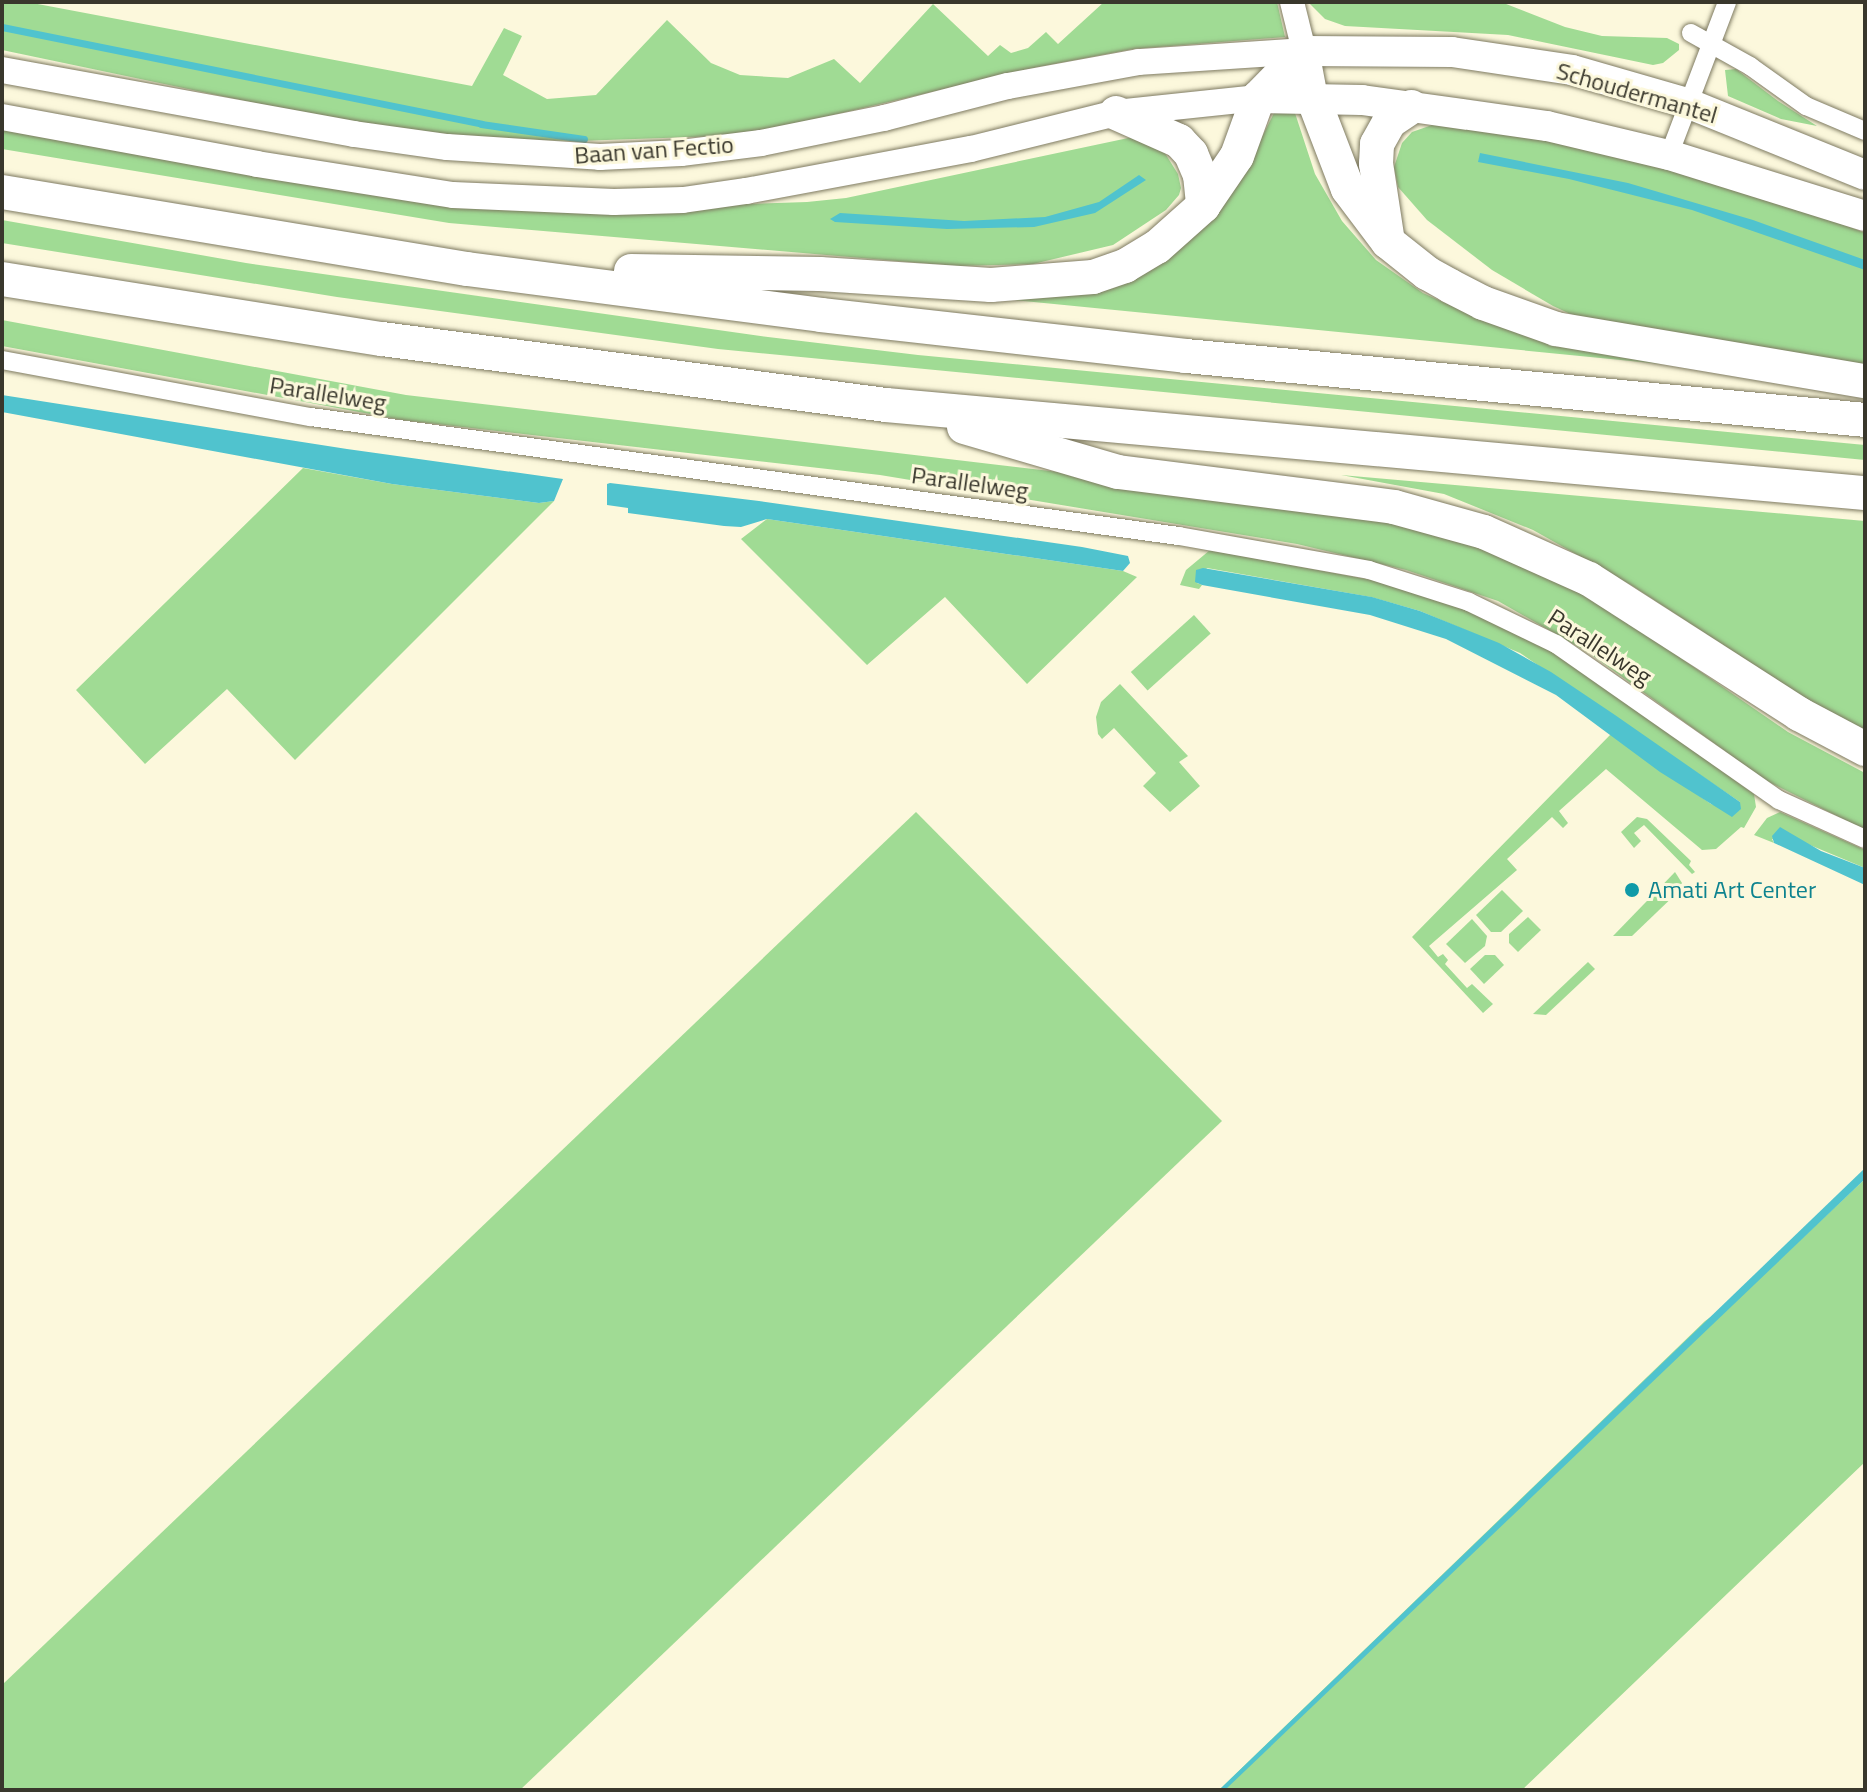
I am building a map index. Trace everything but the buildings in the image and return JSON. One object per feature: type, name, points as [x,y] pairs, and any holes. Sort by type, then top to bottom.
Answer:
[{"type":"highway","points":[[467,269],[820,274],[991,285],[1093,277],[1125,266],[1157,247],[1203,206],[1237,156],[1258,98],[1304,51]]},
{"type":"highway","points":[[1313,98],[1339,172],[1388,242],[1427,273],[1483,303],[1556,329],[1865,381]]},
{"type":"highway","points":[[1388,242],[1376,164],[1377,144],[1389,122],[1411,107]]},
{"type":"highway","points":[[1116,113],[1179,141],[1191,154],[1200,175],[1203,206]]},
{"type":"highway","points":[[2,192],[467,269],[806,313],[1186,356],[1865,420]]},
{"type":"highway","points":[[2,279],[382,339],[886,405],[1865,493]]},
{"type":"highway","points":[[886,405],[1118,472],[1380,505],[1484,532],[1589,579],[1799,714],[1865,749]]},
{"type":"main road","name":"Baan van Fectio","points":[[2,70],[354,134],[447,147],[600,157],[681,153],[761,143],[884,118],[1008,86],[1139,62],[1304,51]]},
{"type":"main road","points":[[1304,51],[1313,98]]},
{"type":"main road","name":"Schoudermantel","points":[[1304,51],[1452,52],[1572,70],[1687,103],[1865,175]]},
{"type":"main road","name":"Baan van Fectio","points":[[2,117],[257,164],[453,195],[614,202],[683,200],[855,173],[971,149],[1116,113],[1258,98]]},
{"type":"main road","points":[[1258,98],[1313,98],[1411,107],[1547,126],[1669,155],[1865,216]]},
{"type":"street","points":[[1292,2],[1304,51]]},
{"type":"street","points":[[1669,155],[1709,42],[1727,2]]},
{"type":"street","points":[[1691,33],[1750,66],[1806,106],[1865,131]]},
{"type":"street","name":"Parallelweg","points":[[2,360],[311,417],[1179,536],[1369,570],[1469,602],[1545,638],[1779,800],[1865,839]]},
{"type":"green space","points":[[2,2],[27,2],[472,86],[504,28],[522,36],[503,75],[547,99],[596,95],[667,20],[711,63],[740,75],[788,78],[834,59],[860,83],[933,4],[988,56],[1000,45],[1011,53],[1028,48],[1046,32],[1058,44],[1104,2],[1277,2],[1285,37],[1133,49],[1038,67],[786,126],[720,136],[578,141],[479,138],[336,120],[2,50]]},
{"type":"green space","points":[[1308,2],[1501,2],[1565,27],[1602,36],[1667,38],[1679,44],[1679,50],[1663,63],[1653,65],[1508,35],[1345,26],[1325,19]]},
{"type":"green space","points":[[1736,69],[1817,126],[1781,119],[1728,96],[1725,70]]},
{"type":"green space","points":[[1294,110],[1315,174],[1342,221],[1376,260],[1423,293],[1481,319],[1753,373],[1014,300],[1214,215],[1238,185],[1275,111]]},
{"type":"green space","points":[[1435,124],[1490,128],[1637,160],[1814,213],[1865,233],[1865,365],[1594,325],[1553,306],[1492,270],[1427,220],[1398,187],[1394,167],[1402,143],[1412,132]]},
{"type":"green space","points":[[2,128],[621,208],[846,198],[1133,137],[1163,150],[1178,174],[1181,188],[1166,210],[1113,245],[1033,264],[956,266],[449,223],[2,149]]},
{"type":"green space","points":[[2,220],[246,263],[768,337],[918,355],[1865,445],[1865,460],[718,349],[337,297],[2,243]]},
{"type":"green space","points":[[2,320],[406,395],[1161,484],[1367,513],[1519,559],[1614,612],[1788,732],[1865,773],[1865,830],[1765,780],[1589,653],[1498,601],[1406,570],[1297,544],[880,475],[402,420],[2,346]]},
{"type":"green space","points":[[303,468],[392,484],[539,503],[554,501],[295,760],[227,689],[145,764],[76,690]]},
{"type":"green space","points":[[1341,475],[1865,521],[1865,737],[1631,585],[1533,530],[1444,494]]},
{"type":"green space","points":[[767,519],[1123,571],[1137,577],[1027,684],[945,597],[867,665],[741,539]]},
{"type":"green space","points":[[1210,550],[1382,582],[1462,608],[1523,635],[1569,662],[1754,794],[1756,807],[1744,828],[1741,827],[1716,849],[1702,850],[1606,769],[1559,811],[1568,823],[1563,828],[1552,817],[1507,859],[1517,870],[1429,946],[1438,957],[1443,954],[1448,960],[1445,964],[1467,988],[1472,984],[1493,1004],[1483,1013],[1412,937],[1611,734],[1711,804],[1739,811],[1740,802],[1520,653],[1420,611],[1371,597],[1207,568],[1197,583],[1202,585],[1199,589],[1180,585],[1186,570]]},
{"type":"green space","points":[[1194,615],[1211,634],[1148,690],[1131,672]]},
{"type":"green space","points":[[1120,684],[1188,756],[1179,762],[1200,786],[1170,812],[1143,786],[1156,773],[1114,728],[1102,739],[1098,734],[1096,717],[1101,702]]},
{"type":"green space","points":[[916,812],[1222,1121],[520,1790],[2,1790],[2,1685]]},
{"type":"green space","points":[[1780,812],[1865,850],[1865,868],[1805,843],[1772,839],[1774,843],[1754,835],[1767,818]]},
{"type":"green space","points":[[1637,817],[1647,819],[1691,861],[1689,865],[1695,872],[1692,874],[1644,825],[1634,833],[1641,841],[1634,848],[1621,832]]},
{"type":"green space","points":[[1675,872],[1682,883],[1680,890],[1632,936],[1613,936]]},
{"type":"green space","points":[[1502,890],[1523,911],[1501,932],[1491,932],[1476,915]]},
{"type":"green space","points":[[1528,917],[1541,930],[1518,952],[1509,943],[1509,934]]},
{"type":"green space","points":[[1472,919],[1487,936],[1485,946],[1465,963],[1446,944]]},
{"type":"green space","points":[[1485,955],[1495,955],[1504,965],[1484,984],[1470,969]]},
{"type":"green space","points":[[1588,962],[1595,969],[1546,1015],[1533,1014]]},
{"type":"green space","points":[[1865,1179],[1865,1462],[1522,1790],[1219,1790],[1705,1321],[1743,1294]]},
{"type":"water","points":[[1480,153],[1628,183],[1753,220],[1865,260],[1865,270],[1692,210],[1569,179],[1478,162]]},
{"type":"water","points":[[1139,175],[1146,180],[1095,213],[1034,227],[947,229],[835,222],[830,219],[840,213],[964,221],[1045,217],[1099,202]]},
{"type":"water","points":[[2,395],[563,479],[554,501],[539,503],[392,484],[2,412]]},
{"type":"water","points":[[607,484],[1082,547],[1128,556],[1130,563],[1123,571],[767,519],[741,527],[628,513],[628,508],[607,505]]},
{"type":"water","points":[[1203,568],[1372,597],[1420,611],[1499,643],[1551,672],[1615,715],[1740,802],[1741,809],[1732,817],[1660,772],[1556,695],[1446,639],[1370,615],[1202,585],[1195,582],[1196,570]]},
{"type":"water","points":[[1780,827],[1821,851],[1865,868],[1865,885],[1774,843],[1772,836]]},
{"type":"water","points":[[1865,1168],[1865,1179],[1225,1790],[1219,1790]]},
{"type":"waterway","points":[[2,27],[481,124],[584,139]]},
{"type":"place","name":"Amati Art Center","points":[[1632,890]]}]
